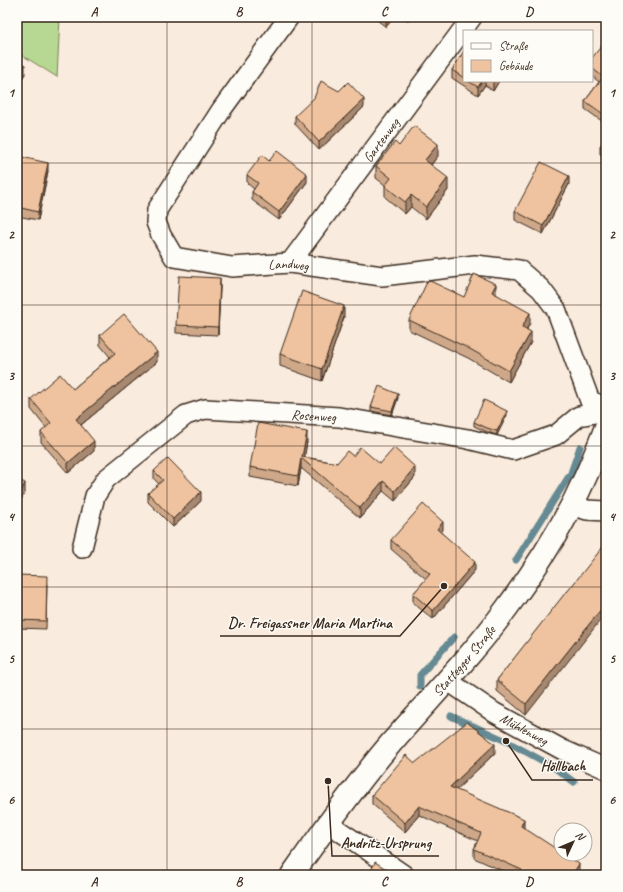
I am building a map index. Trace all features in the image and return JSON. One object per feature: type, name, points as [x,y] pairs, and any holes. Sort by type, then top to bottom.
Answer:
[{"type":"main road","name":"Stattegger Straße","points":[[292,875],[328,823],[366,774],[392,742],[448,681],[482,641],[506,609],[550,544],[572,505],[584,481],[606,427]]},
{"type":"street","name":"Landweg","points":[[289,17],[222,108],[157,210],[156,222],[161,236],[174,257],[232,267],[290,263],[382,276],[474,265],[519,270],[540,289],[556,309],[590,401],[606,407]]},
{"type":"street","name":"Gartenweg","points":[[290,263],[472,17]]},
{"type":"street","name":"Rosenweg","points":[[82,548],[95,496],[106,479],[186,415],[205,409],[339,417],[468,439],[513,450],[556,435],[579,416],[606,411]]},
{"type":"street","points":[[572,505],[587,510],[606,511]]},
{"type":"street","name":"Mühlenweg","points":[[448,681],[495,713],[563,750],[606,769]]},
{"type":"street","points":[[328,823],[404,875]]},
{"type":"green space","points":[[17,17],[60,17],[57,77],[17,52]]},
{"type":"building","points":[[603,44],[606,46],[606,116],[585,101],[603,77],[593,69],[593,57]]},
{"type":"building","points":[[463,53],[463,77],[452,70]]},
{"type":"building","points":[[17,60],[25,65],[17,78]]},
{"type":"building","points":[[321,81],[339,91],[348,82],[364,99],[319,142],[295,116],[314,98]]},
{"type":"building","points":[[470,82],[481,82],[478,87]]},
{"type":"building","points":[[414,126],[438,144],[425,160],[448,178],[426,207],[411,195],[405,202],[385,186],[391,178],[376,166],[395,142],[399,146]]},
{"type":"building","points":[[606,138],[606,150],[600,146]]},
{"type":"building","points":[[277,151],[307,174],[279,212],[252,192],[258,183],[247,175],[262,155],[269,161]]},
{"type":"building","points":[[17,156],[48,163],[38,212],[17,207]]},
{"type":"building","points":[[541,162],[569,176],[543,226],[515,211]]},
{"type":"building","points":[[474,274],[496,284],[492,292],[530,313],[522,327],[531,332],[509,371],[468,348],[409,320],[428,280],[464,297]]},
{"type":"building","points":[[179,276],[220,278],[218,327],[176,325]]},
{"type":"building","points":[[302,291],[344,306],[322,369],[280,354]]},
{"type":"building","points":[[124,314],[157,352],[76,419],[94,441],[68,463],[41,432],[51,423],[31,399],[60,374],[73,389],[115,353],[100,335]]},
{"type":"building","points":[[379,386],[398,394],[392,411],[371,407]]},
{"type":"building","points":[[484,400],[507,411],[497,431],[474,422]]},
{"type":"building","points":[[258,423],[307,432],[302,457],[337,463],[347,451],[353,456],[360,447],[380,464],[394,448],[415,467],[395,491],[383,481],[360,508],[301,458],[298,476],[250,467]]},
{"type":"building","points":[[168,458],[201,492],[173,519],[148,493],[163,480],[154,471]]},
{"type":"building","points":[[17,479],[25,483],[17,499]]},
{"type":"building","points":[[423,504],[443,522],[437,529],[475,562],[433,611],[413,594],[430,574],[391,540]]},
{"type":"building","points":[[606,543],[606,603],[526,704],[497,680]]},
{"type":"building","points":[[17,575],[47,576],[46,621],[17,620]]},
{"type":"building","points":[[467,722],[495,744],[450,787],[524,819],[521,826],[553,847],[553,862],[576,862],[579,864],[572,875],[519,875],[522,870],[474,849],[481,833],[419,806],[405,823],[372,795],[406,755],[415,763]]},
{"type":"building","points":[[375,862],[391,872],[390,875],[369,875]]},
{"type":"building","points":[[359,872],[367,875],[358,875]]},
{"type":"waterway","points":[[605,370],[606,360]]},
{"type":"waterway","points":[[516,560],[571,473],[580,447]]},
{"type":"waterway","points":[[420,686],[420,675],[454,637]]},
{"type":"waterway","points":[[451,716],[506,741],[552,766],[574,782]]},
{"type":"place","name":"Dr. Freigassner Maria Martina","points":[[444,586]]},
{"type":"place","name":"Höllbach","points":[[506,741]]},
{"type":"place","name":"Andritz-Ursprung","points":[[328,781]]}]
